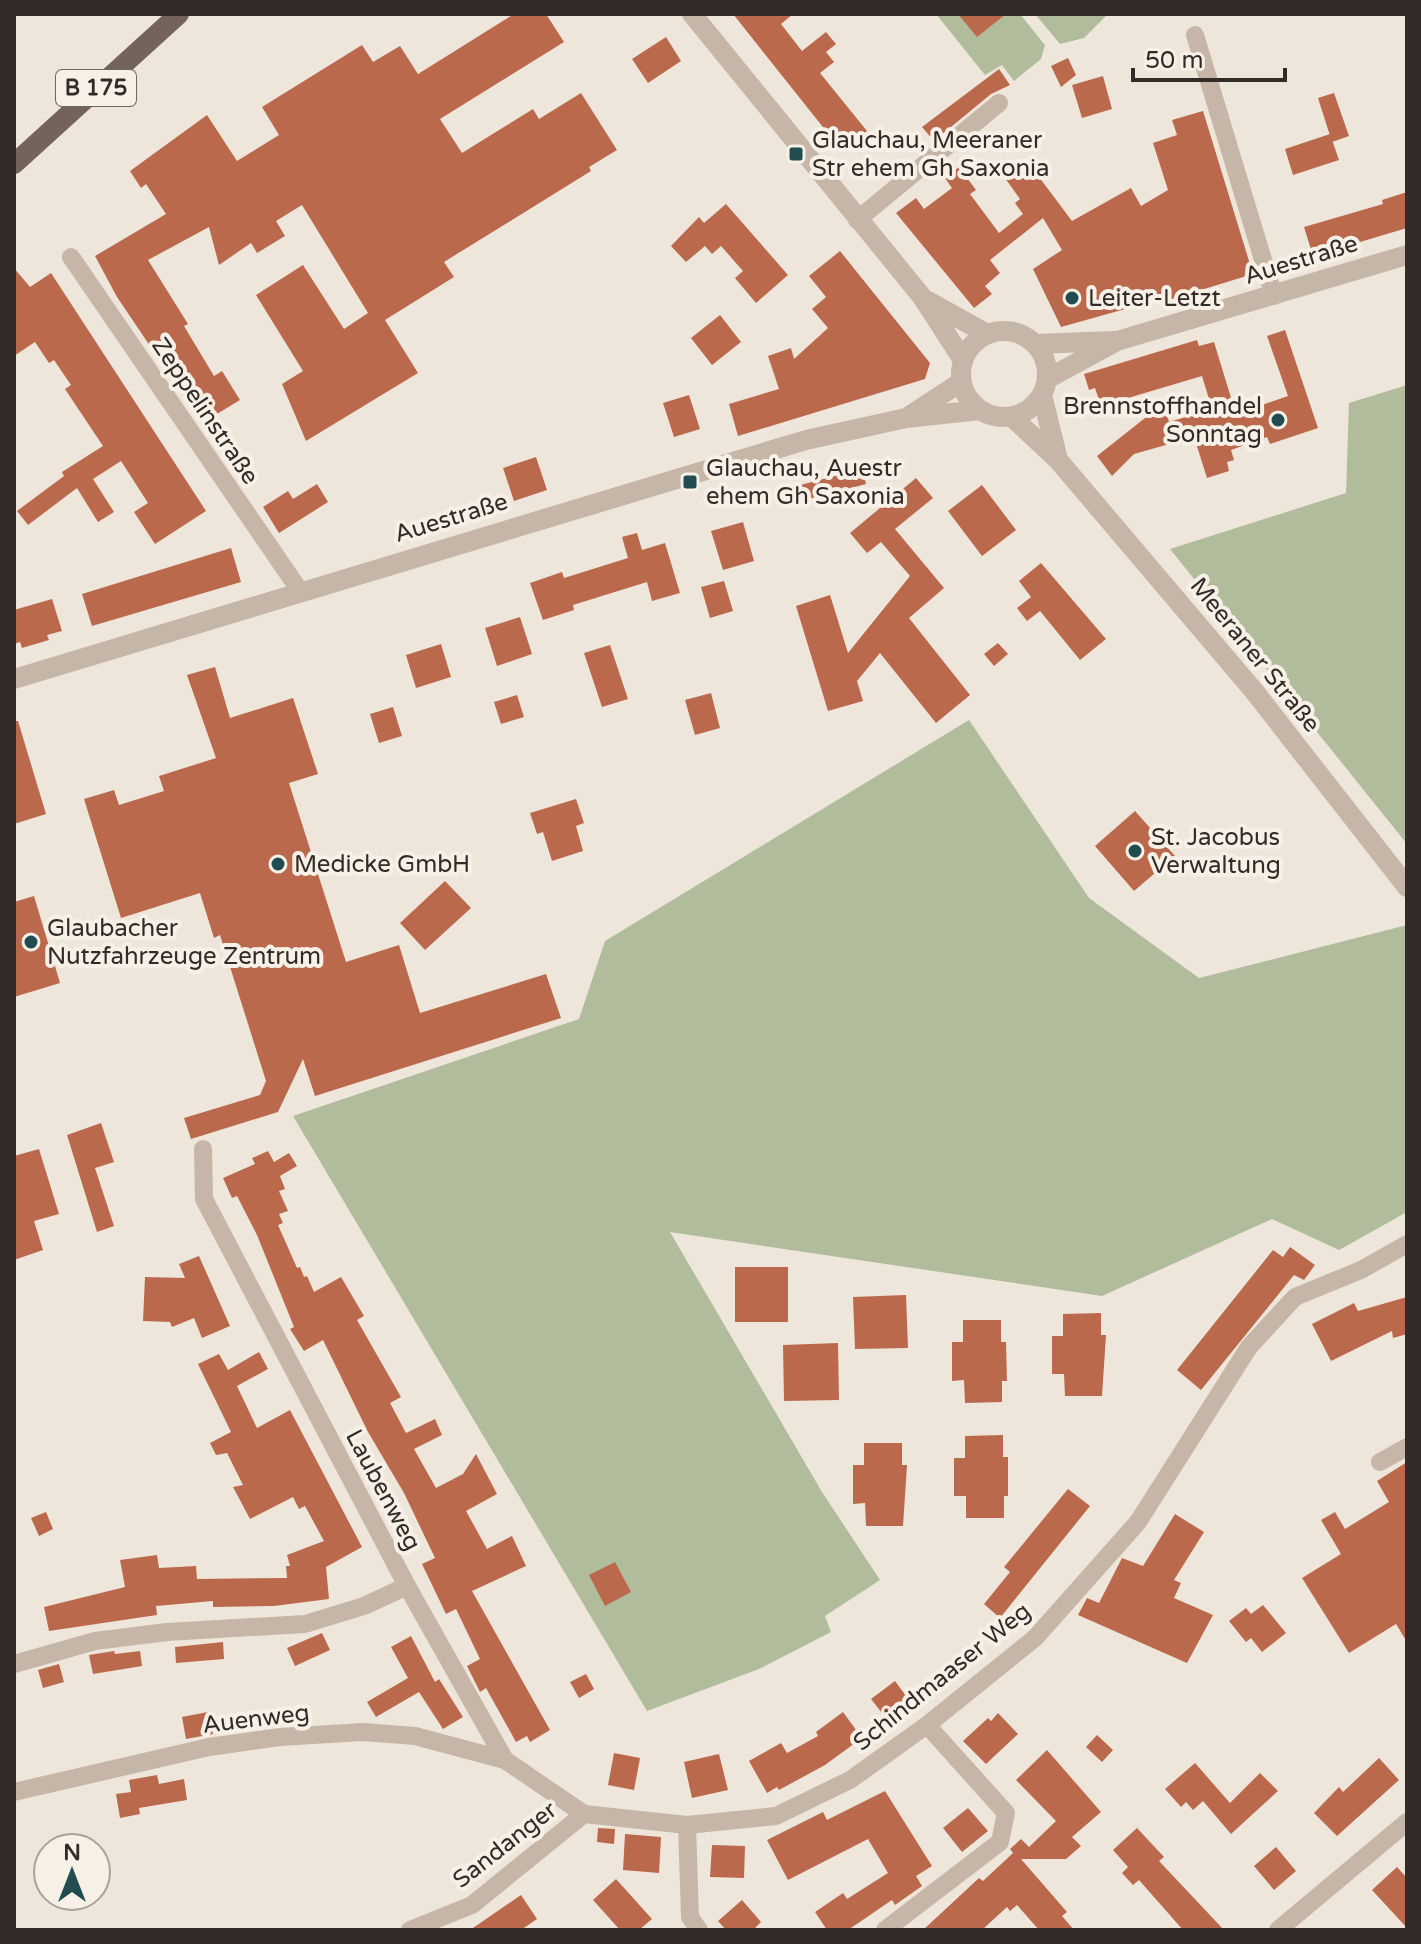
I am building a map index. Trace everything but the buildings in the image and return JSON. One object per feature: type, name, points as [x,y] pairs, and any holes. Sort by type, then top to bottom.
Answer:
[{"type":"main road","name":"B 175","points":[[14,164],[179,14]]},
{"type":"street","points":[[692,14],[923,298],[963,360]]},
{"type":"street","points":[[1195,35],[1274,296]]},
{"type":"street","points":[[857,220],[999,103]]},
{"type":"street","name":"Auestraße","points":[[1035,344],[1117,341],[1407,255]]},
{"type":"street","name":"Zeppelinstraße","points":[[71,257],[300,591]]},
{"type":"street","points":[[923,298],[987,334],[1015,333],[1035,344],[1043,354],[1045,387],[1035,405],[1012,417],[996,417],[980,410],[970,402],[961,382],[963,360],[969,349],[987,334]]},
{"type":"street","name":"Auestraße","points":[[1045,387],[1117,341]]},
{"type":"street","name":"Auestraße","points":[[906,418],[961,382]]},
{"type":"street","name":"Meeraner Straße","points":[[1045,387],[1058,460]]},
{"type":"street","name":"Auestraße","points":[[14,679],[806,440],[906,418],[980,410]]},
{"type":"street","name":"Meeraner Straße","points":[[1012,417],[1058,460],[1254,691],[1407,887]]},
{"type":"street","name":"Laubenweg","points":[[203,1149],[204,1199],[407,1586],[505,1760],[584,1814]]},
{"type":"street","name":"Schindmaaser Weg","points":[[584,1814],[687,1825],[776,1816],[850,1780],[927,1725],[1035,1638],[1138,1522],[1249,1347],[1295,1297],[1361,1270],[1407,1244]]},
{"type":"street","points":[[1380,1462],[1407,1447]]},
{"type":"street","points":[[14,1664],[95,1641],[167,1632],[305,1624],[364,1606],[407,1586]]},
{"type":"street","points":[[885,1930],[1000,1842],[1006,1813],[927,1725]]},
{"type":"street","name":"Auenweg","points":[[14,1792],[209,1747],[280,1737],[363,1732],[415,1736],[505,1760]]},
{"type":"street","name":"Sandanger","points":[[410,1930],[441,1925],[472,1905],[584,1814]]},
{"type":"street","points":[[1278,1930],[1407,1822]]},
{"type":"street","points":[[687,1825],[690,1917],[699,1930]]},
{"type":"green space","points":[[936,14],[1020,14],[1045,45],[1041,59],[1014,81],[1002,65],[985,75]]},
{"type":"green space","points":[[1035,14],[1108,14],[1084,38],[1060,44]]},
{"type":"green space","points":[[1407,385],[1407,844],[1170,549],[1346,493],[1349,403]]},
{"type":"green space","points":[[969,720],[1089,898],[1199,978],[1407,925],[1407,1212],[1339,1250],[1272,1219],[1102,1296],[670,1232],[822,1492],[880,1580],[825,1616],[831,1632],[759,1669],[647,1711],[293,1116],[579,1019],[605,941]]},
{"type":"place","name":"Glauchau, Meeraner Str ehem Gh Saxonia","points":[[796,154]]},
{"type":"place","name":"Leiter-Letzt","points":[[1072,298]]},
{"type":"place","name":"Brennstoffhandel Sonntag","points":[[1278,420]]},
{"type":"place","name":"Glauchau, Auestr ehem Gh Saxonia","points":[[690,482]]},
{"type":"place","name":"St. Jacobus Verwaltung","points":[[1135,851]]},
{"type":"place","name":"Medicke GmbH","points":[[278,864]]},
{"type":"place","name":"Glaubacher Nutzfahrzeuge Zentrum","points":[[31,942]]}]
